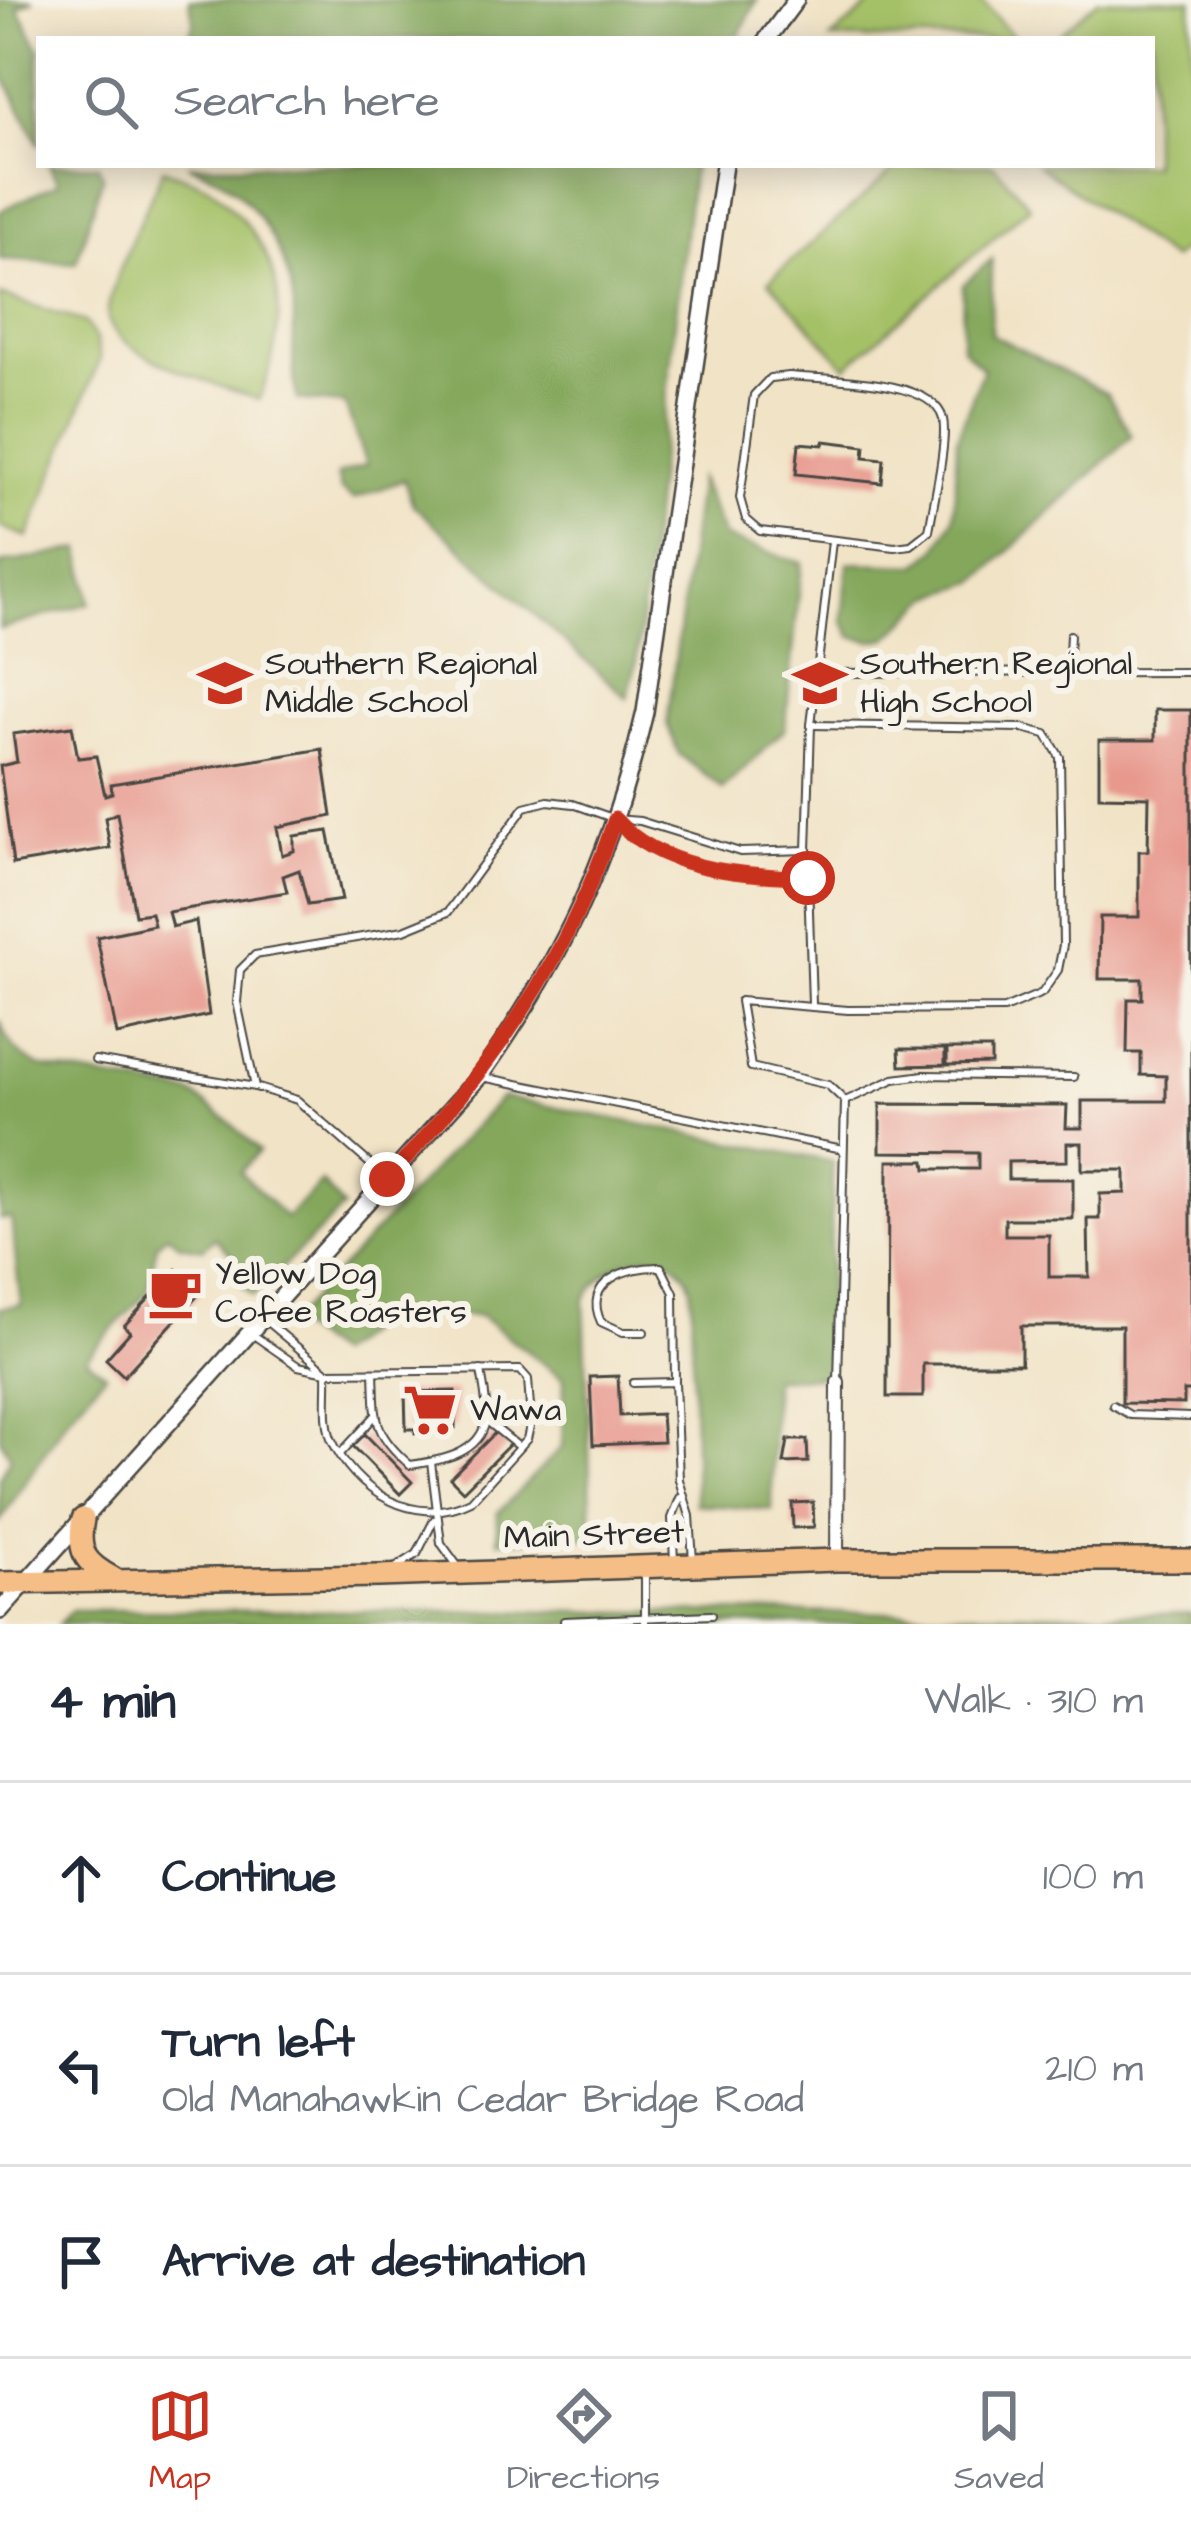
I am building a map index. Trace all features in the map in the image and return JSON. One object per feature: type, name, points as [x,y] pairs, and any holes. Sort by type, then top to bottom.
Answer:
[{"type":"highway","points":[[82,1519],[81,1553],[94,1568],[119,1581]]},
{"type":"highway","name":"Main Street","points":[[0,1583],[837,1560],[1191,1560]]},
{"type":"street","points":[[769,36],[796,0]]},
{"type":"street","points":[[0,1611],[479,1076],[547,976],[591,889],[645,712],[724,168]]},
{"type":"street","points":[[837,1560],[838,1382]]},
{"type":"lane","points":[[770,378],[913,389],[937,404],[944,424],[929,530],[910,545],[895,547],[832,540],[760,531],[746,519],[740,498],[754,395],[770,378]]},
{"type":"lane","points":[[812,1004],[807,850],[811,725],[832,540]]},
{"type":"lane","points":[[1068,672],[1070,635]]},
{"type":"lane","points":[[815,674],[1191,672]]},
{"type":"lane","points":[[811,725],[1022,728],[1046,734],[1060,757],[1063,945],[1058,970],[1042,993],[1004,1009],[848,1010],[740,1001],[751,1067],[828,1085],[845,1101],[838,1382]]},
{"type":"lane","points":[[255,1087],[237,1001],[240,970],[256,955],[404,929],[448,912],[525,807],[548,801],[573,804],[740,852],[807,850]]},
{"type":"lane","points":[[615,819],[633,839],[704,867],[808,878]]},
{"type":"lane","points":[[95,1060],[255,1087],[297,1100],[387,1179]]},
{"type":"lane","points":[[845,1101],[894,1079],[924,1075],[1074,1077]]},
{"type":"lane","points":[[479,1076],[843,1148]]},
{"type":"lane","points":[[644,1332],[623,1331],[602,1322],[596,1301],[599,1289],[628,1270],[661,1268],[674,1293],[681,1495],[690,1516],[683,1565]]},
{"type":"lane","points":[[249,1331],[298,1366],[327,1372],[520,1370],[528,1379],[531,1422],[526,1439],[471,1501],[435,1513],[390,1503],[350,1470],[329,1435],[327,1372],[261,1317]]},
{"type":"lane","points":[[374,1372],[376,1415],[384,1442],[410,1465],[456,1456],[477,1438],[487,1420],[482,1370]]},
{"type":"lane","points":[[633,1383],[675,1382]]},
{"type":"lane","points":[[1113,1405],[1130,1415],[1191,1417]]},
{"type":"lane","points":[[340,1454],[376,1415]]},
{"type":"lane","points":[[487,1420],[519,1447]]},
{"type":"lane","points":[[431,1462],[441,1543],[464,1572]]},
{"type":"lane","points":[[681,1495],[672,1518],[683,1565]]},
{"type":"lane","points":[[379,1576],[426,1543],[435,1513]]},
{"type":"lane","points":[[645,1566],[645,1621]]},
{"type":"lane","points":[[564,1621],[711,1615]]},
{"type":"green space","points":[[0,0],[34,0],[18,8],[36,43],[36,139],[0,68]]},
{"type":"green space","points":[[189,0],[757,0],[739,36],[189,36],[194,22]]},
{"type":"green space","points":[[876,0],[980,0],[1013,36],[834,36]]},
{"type":"green space","points":[[1098,0],[1191,0],[1191,243],[1171,259],[1042,168],[1155,168],[1155,36],[1057,36]]},
{"type":"green space","points":[[50,168],[99,168],[103,176],[76,263],[0,259],[0,211],[58,183]]},
{"type":"green space","points":[[195,168],[693,168],[636,665],[627,698],[413,505],[404,480],[353,499],[341,490],[337,475],[366,465],[345,404],[297,400],[293,297],[282,259],[250,206],[218,178]]},
{"type":"green space","points":[[896,168],[997,168],[1030,206],[846,367],[769,281]]},
{"type":"green space","points":[[163,169],[202,184],[225,200],[266,255],[278,300],[278,324],[259,400],[149,357],[129,345],[108,317],[121,267]]},
{"type":"green space","points":[[992,259],[991,334],[1107,394],[1132,436],[976,582],[932,596],[888,638],[852,637],[843,621],[848,563],[917,565],[937,549],[954,517],[957,438],[983,369],[962,348],[963,285]]},
{"type":"green space","points":[[0,295],[85,322],[96,339],[100,359],[28,537],[0,527]]},
{"type":"green space","points":[[699,478],[725,538],[802,563],[785,729],[723,789],[679,754],[667,724]]},
{"type":"green space","points":[[81,549],[90,603],[0,629],[0,564]]},
{"type":"green space","points":[[0,1020],[15,1049],[41,1067],[192,1094],[259,1151],[240,1172],[286,1218],[322,1182],[343,1208],[253,1296],[234,1278],[243,1266],[215,1237],[203,1249],[180,1245],[167,1234],[157,1244],[148,1291],[86,1358],[105,1374],[67,1418],[0,1521],[0,1478],[11,1457],[0,1438],[0,1308],[21,1305],[11,1218],[0,1219]]},
{"type":"green space","points":[[502,1097],[833,1162],[826,1377],[773,1378],[772,1510],[695,1504],[691,1288],[682,1271],[669,1261],[638,1258],[621,1264],[593,1286],[584,1301],[592,1537],[497,1541],[498,1513],[562,1447],[564,1379],[480,1316],[391,1312],[335,1355],[290,1322]]},
{"type":"green space","points":[[72,1610],[1191,1614],[1191,1624],[59,1624]]},
{"type":"building","points":[[824,441],[865,446],[864,457],[884,459],[882,483],[796,474],[799,443],[823,445]]},
{"type":"building","name":"Southern Regional High School","points":[[1155,710],[1191,710],[1191,1391],[1184,1391],[1184,1404],[1122,1403],[1122,1326],[1021,1326],[1021,1364],[923,1364],[923,1397],[887,1397],[888,1161],[925,1161],[926,1169],[978,1169],[978,1153],[880,1152],[880,1104],[1067,1105],[1066,1128],[1082,1128],[1082,1101],[1166,1101],[1166,1076],[1141,1075],[1141,1053],[1127,1053],[1128,999],[1142,999],[1142,979],[1099,979],[1100,917],[1139,917],[1139,851],[1148,851],[1149,797],[1099,796],[1099,740],[1155,740]],"holes":[[[1067,1143],[1082,1143],[1082,1170],[1125,1170],[1125,1193],[1100,1194],[1100,1219],[1088,1219],[1089,1277],[1049,1277],[1049,1235],[1005,1235],[1005,1219],[1073,1219],[1073,1179],[1008,1179],[1008,1162],[1067,1161]]]},
{"type":"building","points":[[72,726],[78,758],[96,756],[105,795],[112,793],[111,784],[322,749],[332,816],[277,827],[282,855],[294,851],[294,836],[328,831],[342,900],[308,905],[299,870],[283,876],[287,892],[168,912],[172,927],[196,921],[209,1015],[117,1035],[97,937],[154,925],[151,913],[135,915],[117,813],[105,818],[110,848],[13,864],[0,766],[17,762],[13,734]]},
{"type":"building","points":[[899,1049],[945,1049],[945,1065],[900,1066]]},
{"type":"building","points":[[947,1049],[991,1049],[991,1064],[947,1065]]},
{"type":"building","points":[[176,1269],[201,1292],[124,1376],[106,1359],[130,1332],[124,1326]]},
{"type":"building","points":[[618,1376],[620,1416],[661,1414],[663,1442],[593,1445],[590,1377]]},
{"type":"building","name":"Wawa","points":[[455,1391],[455,1428],[445,1433],[406,1429],[405,1392]]},
{"type":"building","points":[[497,1431],[510,1444],[463,1491],[450,1478]]},
{"type":"building","points":[[365,1434],[412,1482],[400,1494],[353,1446]]},
{"type":"building","points":[[788,1440],[807,1440],[808,1462],[784,1463]]},
{"type":"building","points":[[813,1502],[814,1527],[793,1528],[792,1503]]},
{"type":"place","name":"Southern Regional Middle School","points":[[225,683]]},
{"type":"place","name":"Southern Regional High School","points":[[820,683]]},
{"type":"place","name":"Yellow Dog Cofee Roasters","points":[[175,1293]]},
{"type":"place","name":"Wawa","points":[[430,1410]]},
{"type":"route","points":[[387,1179],[479,1076],[540,988],[591,889],[615,819],[633,839],[704,867],[808,878]]}]
